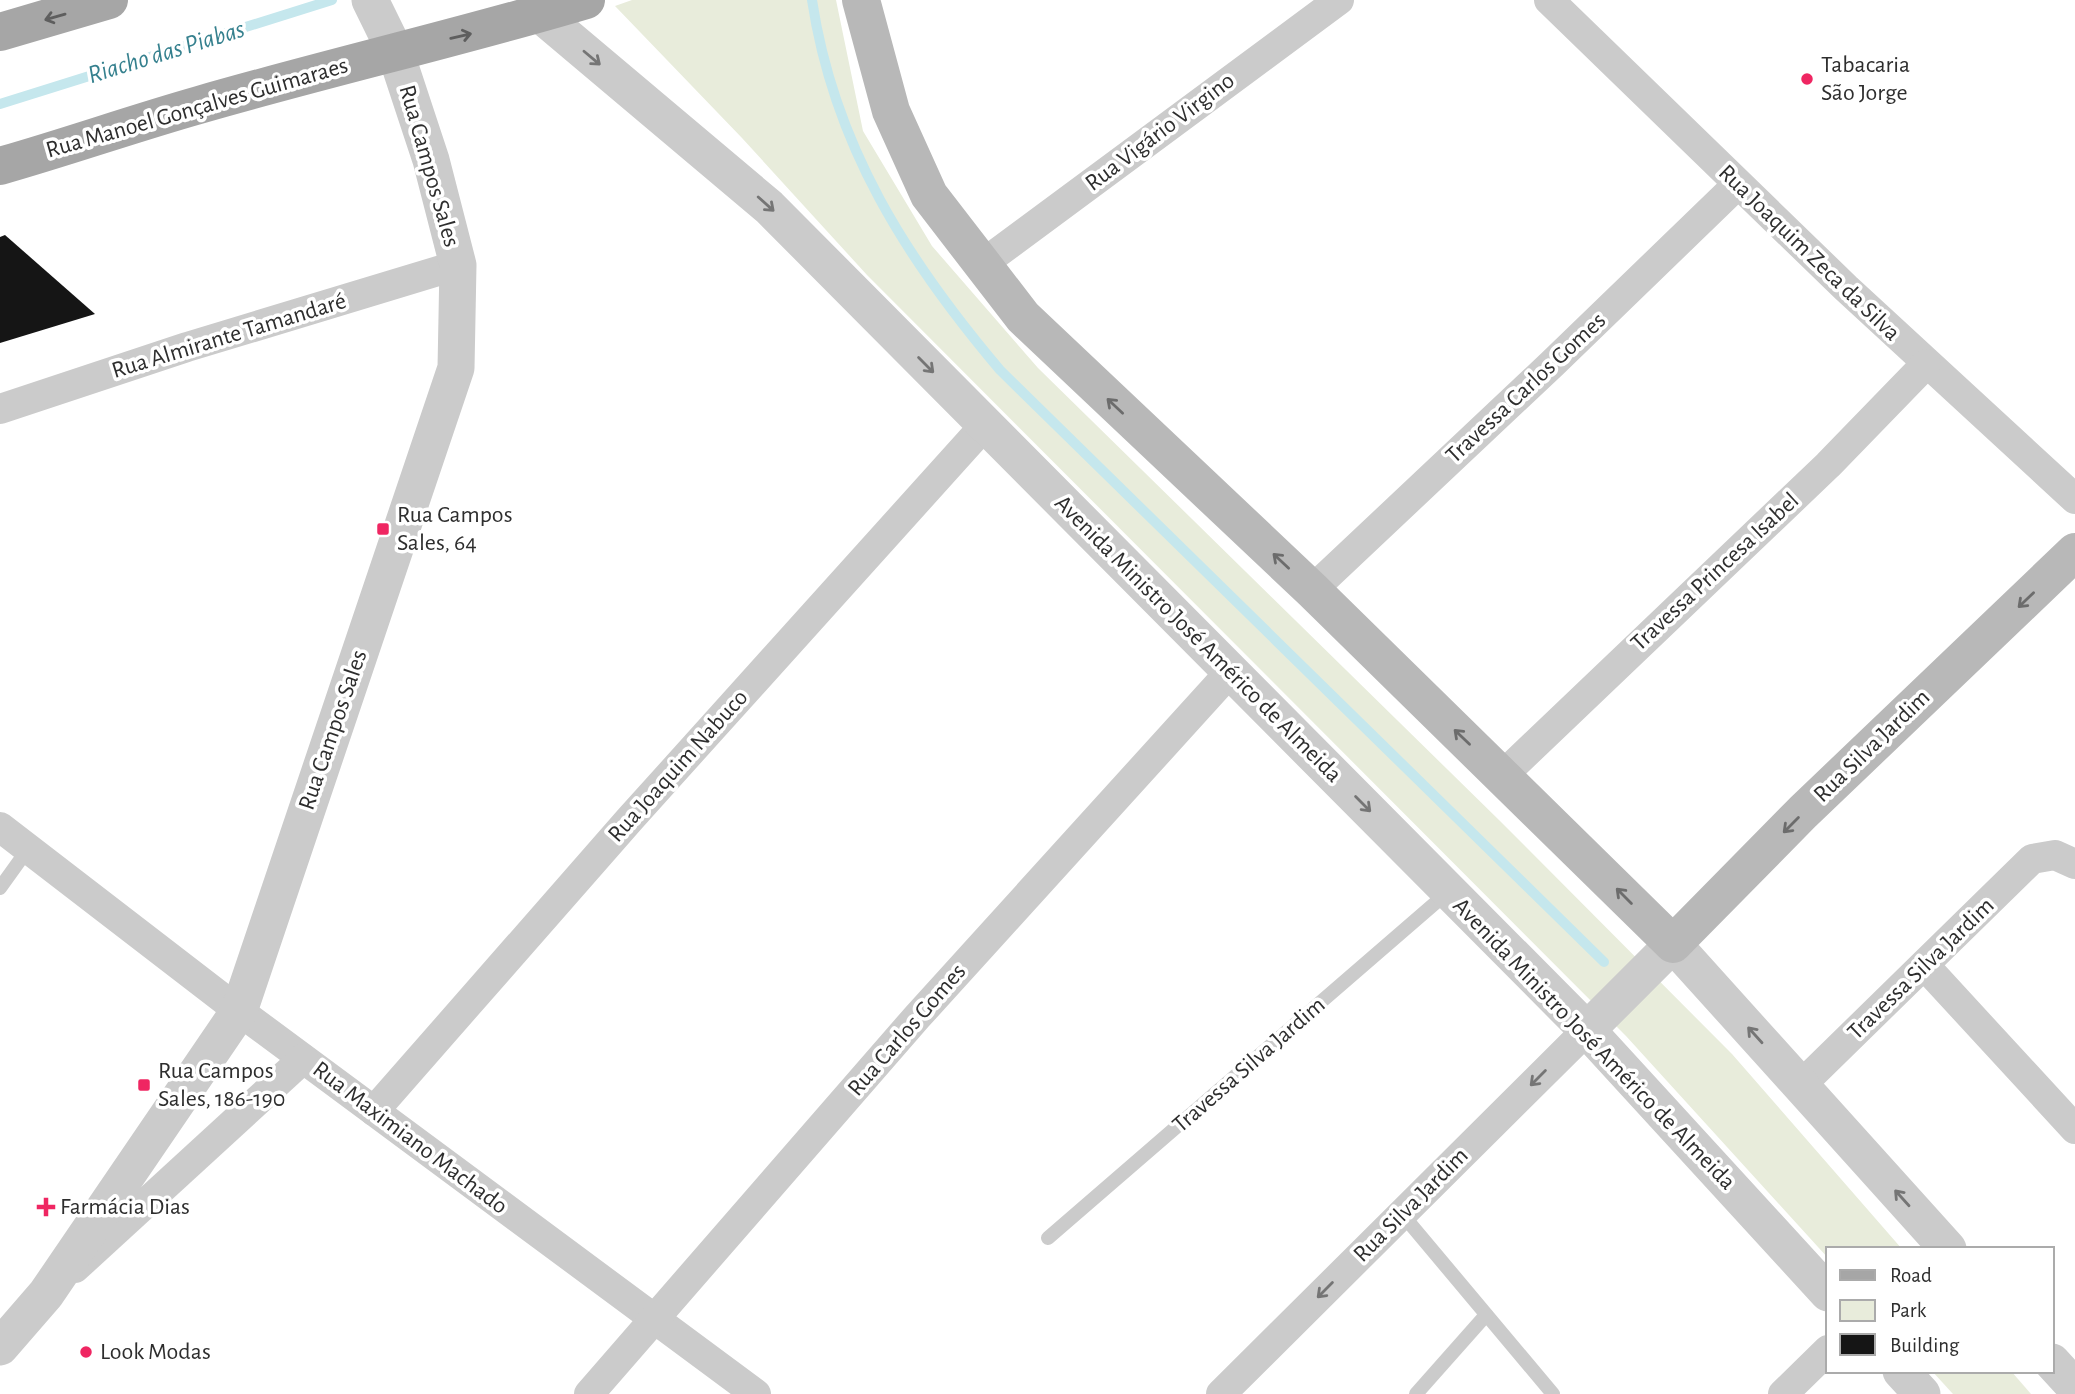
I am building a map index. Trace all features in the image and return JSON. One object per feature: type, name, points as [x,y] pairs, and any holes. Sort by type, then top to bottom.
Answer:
[{"type":"main road","points":[[0,32],[109,0]]},
{"type":"main road","name":"Rua Manoel Gonçalves Guimaraes","points":[[0,166],[198,105],[395,51],[470,34],[586,0]]},
{"type":"main road","points":[[861,0],[891,111],[923,183],[981,265],[1043,339],[1312,590],[1502,776],[1667,950]]},
{"type":"main road","name":"Rua Silva Jardim","points":[[1667,950],[1803,812],[2075,552]]},
{"type":"street","name":"Rua Campos Sales","points":[[0,1347],[47,1294],[239,1011],[456,368],[458,265],[431,160],[395,51],[370,0]]},
{"type":"street","name":"Rua Vigário Virgino","points":[[981,265],[1339,0]]},
{"type":"street","name":"Rua Joaquim Zeca da Silva","points":[[1549,0],[1737,185],[1926,364],[2075,499]]},
{"type":"street","name":"Avenida Ministro José Américo de Almeida","points":[[540,14],[769,207],[1449,891],[1594,1023],[1826,1291]]},
{"type":"street","name":"Travessa Carlos Gomes","points":[[1312,590],[1737,185]]},
{"type":"street","name":"Rua Almirante Tamandaré","points":[[0,409],[187,347],[458,265]]},
{"type":"street","name":"Travessa Princesa Isabel","points":[[1502,776],[1828,465],[1926,364]]},
{"type":"street","name":"Rua Joaquim Nabuco","points":[[374,1111],[630,819],[985,425]]},
{"type":"street","name":"Rua Carlos Gomes","points":[[589,1394],[917,1017],[1231,671]]},
{"type":"street","name":"Rua Maximiano Machado","points":[[0,827],[239,1011],[755,1394]]},
{"type":"street","name":"Travessa Silva Jardim","points":[[1800,1086],[2027,864],[2044,855],[2056,855],[2075,864]]},
{"type":"street","points":[[1594,1023],[1667,950],[1800,1086],[1946,1247]]},
{"type":"street","points":[[1924,966],[2075,1129]]},
{"type":"street","name":"Rua Silva Jardim","points":[[1221,1394],[1594,1023]]},
{"type":"street","points":[[47,1294],[303,1059]]},
{"type":"street","points":[[1783,1394],[1826,1352]]},
{"type":"street","points":[[2054,1364],[2075,1387]]},
{"type":"street","points":[[1903,1373],[1922,1394]]},
{"type":"lane","points":[[0,888],[28,849]]},
{"type":"lane","name":"Travessa Silva Jardim","points":[[1048,1238],[1449,891]]},
{"type":"lane","points":[[1402,1214],[1553,1394]]},
{"type":"lane","points":[[1416,1394],[1486,1315]]},
{"type":"green space","points":[[632,0],[836,0],[863,131],[932,246],[1038,368],[1499,820],[1732,1054],[1900,1247],[1826,1247],[1826,1256],[1626,1036],[867,275],[742,138],[615,6]]},
{"type":"green space","points":[[1934,1373],[2013,1373],[2031,1394],[1953,1394]]},
{"type":"building","points":[[5,235],[95,314],[0,343],[0,237]]},
{"type":"waterway","name":"Riacho das Piabas","points":[[0,104],[332,0]]},
{"type":"waterway","points":[[812,0],[823,53],[838,104],[857,152],[905,243],[966,329],[1000,370],[1604,962]]},
{"type":"place","name":"Tabacaria São Jorge","points":[[1807,79]]},
{"type":"place","name":"Rua Campos Sales, 64","points":[[383,529]]},
{"type":"place","name":"Rua Campos Sales, 186-190","points":[[144,1085]]},
{"type":"place","name":"Farmácia Dias","points":[[46,1207]]},
{"type":"place","name":"Look Modas","points":[[86,1352]]}]
